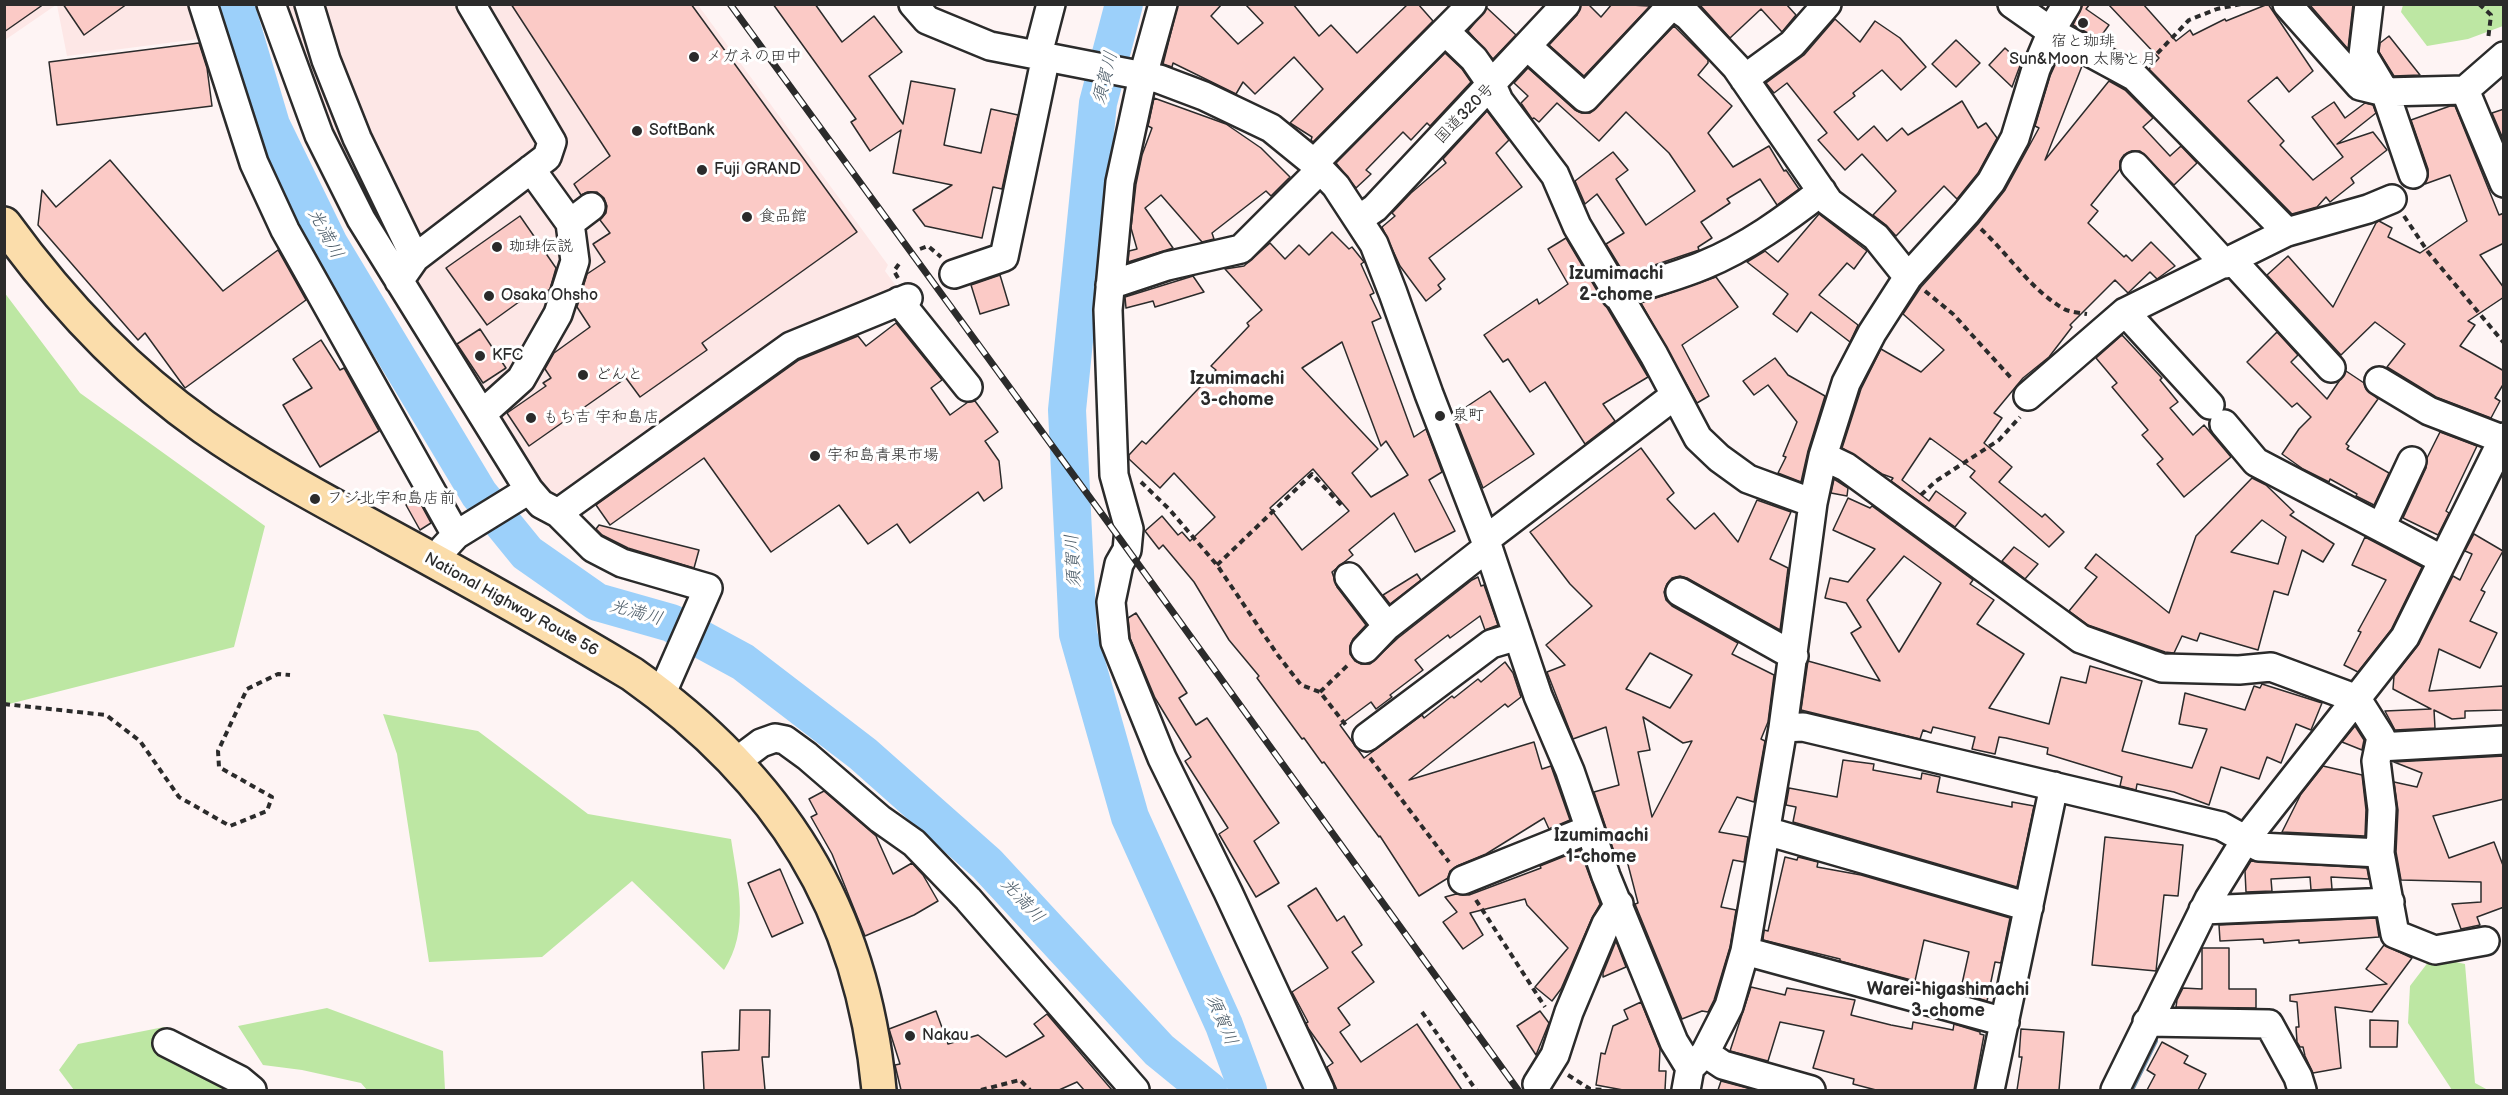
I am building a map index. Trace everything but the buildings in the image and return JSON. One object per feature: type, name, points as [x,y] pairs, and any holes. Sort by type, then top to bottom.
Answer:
[{"type":"highway","name":"National Highway Route 56","points":[[4,225],[70,308],[140,377],[204,427],[286,480],[597,653],[662,695],[736,761],[794,835],[831,902],[848,944],[866,1011],[879,1090]]},
{"type":"street","points":[[203,4],[254,163],[285,230],[462,532]]},
{"type":"street","points":[[271,4],[319,135],[361,219],[482,414],[524,493],[558,513],[593,548],[622,563],[708,588],[662,695]]},
{"type":"street","points":[[309,4],[326,60],[357,138],[415,258]]},
{"type":"street","points":[[399,281],[415,258],[547,157],[552,142],[471,4]]},
{"type":"street","points":[[913,4],[927,20],[990,46],[1160,79],[1204,96],[1271,128],[1336,186],[1374,244],[1394,293],[1429,394],[1486,544],[1538,696],[1570,771],[1590,829],[1674,1042],[1694,1071]]},
{"type":"street","points":[[954,274],[1004,257],[1046,56],[1051,4]]},
{"type":"street","points":[[1163,4],[1137,74],[1120,182],[1108,310],[1114,475],[1130,529],[1127,550],[1119,564],[1111,602],[1115,642],[1162,758],[1228,892],[1320,1090]]},
{"type":"street","points":[[1110,285],[1167,266],[1241,249],[1472,4]]},
{"type":"street","name":"国道320号","points":[[1359,219],[1375,208],[1566,4]]},
{"type":"street","points":[[1744,79],[1792,44],[1827,4]]},
{"type":"street","points":[[2012,4],[2052,32],[2135,77],[2287,232]]},
{"type":"street","points":[[1694,1071],[1729,1006],[1745,951],[1794,656],[1813,503],[1823,456],[1846,383],[1872,333],[1908,278],[1965,215],[1991,182],[2015,138],[2036,69],[2067,4]]},
{"type":"street","points":[[2287,4],[2360,86],[2385,92],[2465,90],[2499,49]]},
{"type":"street","points":[[2369,4],[2363,55],[2385,92],[2413,174]]},
{"type":"street","points":[[1528,46],[1585,98],[1676,6],[1688,16],[1744,79],[1828,202],[1876,237],[1908,278]]},
{"type":"street","points":[[1446,32],[1474,59],[1492,85],[1499,101],[1555,175],[1577,226],[1616,295],[1654,355],[1698,438],[1719,458],[1748,479],[1813,503]]},
{"type":"street","points":[[2465,90],[2504,183]]},
{"type":"street","points":[[2135,166],[2331,368]]},
{"type":"street","points":[[482,414],[521,379],[558,314],[575,261],[570,223],[531,170]]},
{"type":"street","points":[[1616,295],[1703,266],[1729,254],[1792,215],[1822,191]]},
{"type":"street","points":[[2028,396],[2121,316],[2287,232],[2368,209],[2392,199]]},
{"type":"street","points":[[570,223],[591,207]]},
{"type":"street","points":[[558,513],[791,346],[904,300],[968,387]]},
{"type":"street","points":[[2121,316],[2217,414],[2256,462],[2443,560]]},
{"type":"street","points":[[2115,1090],[2203,910],[2246,839],[2405,637],[2503,438],[2429,411],[2379,381]]},
{"type":"street","points":[[1365,649],[1387,626],[1486,544],[1674,396]]},
{"type":"street","points":[[1823,456],[1846,467],[2080,639],[2162,668],[2239,670],[2271,667],[2357,699],[2382,737],[2376,760],[2382,809],[2380,853],[2395,934],[2435,950],[2485,941]]},
{"type":"street","points":[[2381,527],[2412,461]]},
{"type":"street","points":[[436,562],[448,542],[524,493]]},
{"type":"street","points":[[1349,577],[1387,626]]},
{"type":"street","points":[[1680,592],[1794,656]]},
{"type":"street","points":[[1367,737],[1491,644],[1518,636]]},
{"type":"street","points":[[1783,728],[1803,727],[2221,826],[2259,847],[2380,853]]},
{"type":"street","points":[[736,761],[761,743],[775,738],[785,740],[880,819],[914,843],[968,899],[1135,1090]]},
{"type":"street","points":[[2379,747],[2504,740]]},
{"type":"street","points":[[1990,1090],[2054,786]]},
{"type":"street","points":[[1462,880],[1590,829]]},
{"type":"street","points":[[1766,831],[2029,907]]},
{"type":"street","points":[[2203,910],[2390,903]]},
{"type":"street","points":[[1543,1073],[1555,1055],[1569,1012],[1606,924],[1619,904]]},
{"type":"street","points":[[1745,951],[2005,1022]]},
{"type":"street","points":[[2147,1022],[2269,1024],[2298,1077],[2302,1090]]},
{"type":"street","points":[[167,1042],[240,1080],[252,1090]]},
{"type":"street","points":[[1694,1071],[1723,1065],[1810,1090]]},
{"type":"path","points":[[2135,77],[2189,20],[2217,9],[2241,4]]},
{"type":"path","points":[[2479,4],[2491,15],[2487,46],[2499,49]]},
{"type":"path","points":[[2392,199],[2428,252],[2504,343]]},
{"type":"path","points":[[1965,215],[2002,249],[2026,279],[2065,310],[2121,316]]},
{"type":"path","points":[[1905,510],[1936,481],[2000,440],[2032,404],[2028,396],[1953,314],[1908,278]]},
{"type":"path","points":[[1217,564],[1312,474],[1341,505]]},
{"type":"path","points":[[1320,692],[1365,649]]},
{"type":"path","points":[[4,704],[106,715],[140,741],[179,797],[230,826],[267,811],[272,797],[219,767],[218,751],[247,689],[278,674],[290,675]]},
{"type":"path","points":[[1422,1012],[1476,1090]]},
{"type":"path","points":[[1543,1073],[1590,1089],[1604,1090]]},
{"type":"path","points":[[981,1090],[1020,1080],[1030,1090]]},
{"type":"shaded area","points":[[5,5],[56,5],[5,40]]},
{"type":"shaded area","points":[[57,5],[196,5],[206,38],[67,56]]},
{"type":"shaded area","points":[[282,5],[698,5],[888,265],[885,271],[899,290],[567,499],[546,491],[396,260],[329,132]]},
{"type":"green space","points":[[2403,5],[2503,5],[2503,26],[2468,39],[2427,46],[2401,12]]},
{"type":"green space","points":[[4,292],[80,393],[265,526],[234,647],[5,705]]},
{"type":"green space","points":[[383,714],[478,731],[588,814],[731,839],[740,907],[737,939],[724,970],[632,881],[542,957],[429,962],[397,754]]},
{"type":"green space","points":[[2432,957],[2465,964],[2475,1083],[2488,1090],[2452,1090],[2408,1023],[2410,986]]},
{"type":"green space","points":[[327,1008],[443,1051],[445,1090],[367,1090],[361,1083],[302,1070],[263,1065],[238,1026]]},
{"type":"green space","points":[[164,1027],[231,1090],[74,1090],[59,1070],[78,1044]]},
{"type":"waterway","name":"光満川","points":[[235,4],[271,125],[329,244],[479,494],[527,553],[597,602],[671,623],[743,662],[863,754],[987,864],[1159,1050],[1208,1090]]},
{"type":"waterway","name":"須賀川","points":[[1124,4],[1098,103],[1067,410],[1078,634],[1130,817],[1224,1025],[1248,1090]]},
{"type":"waterway","points":[[2131,1090],[2155,1041]]},
{"type":"railway","points":[[730,4],[1518,1090]]},
{"type":"place","name":"宿と珈琲 Sun&Moon 太陽と月","points":[[2083,23]]},
{"type":"place","name":"メガネの田中","points":[[694,57]]},
{"type":"place","name":"SoftBank","points":[[637,131]]},
{"type":"place","name":"Fuji GRAND","points":[[702,170]]},
{"type":"place","name":"食品館","points":[[747,217]]},
{"type":"place","name":"珈琲伝説","points":[[497,247]]},
{"type":"place","name":"Osaka Ohsho","points":[[489,296]]},
{"type":"place","name":"KFC","points":[[480,356]]},
{"type":"place","name":"どんと","points":[[583,375]]},
{"type":"place","name":"泉町","points":[[1440,416]]},
{"type":"place","name":"もち吉 宇和島店","points":[[531,418]]},
{"type":"place","name":"宇和島青果市場","points":[[815,456]]},
{"type":"place","name":"フジ北宇和島店前","points":[[315,499]]},
{"type":"place","name":"Nakau","points":[[910,1036]]},
{"type":"district","name":"Izumimachi 2-chome","points":[[1616,284]]},
{"type":"district","name":"Izumimachi 3-chome","points":[[1237,389]]},
{"type":"district","name":"Izumimachi 1-chome","points":[[1601,846]]},
{"type":"district","name":"Warei-higashimachi 3-chome","points":[[1948,1000]]}]
